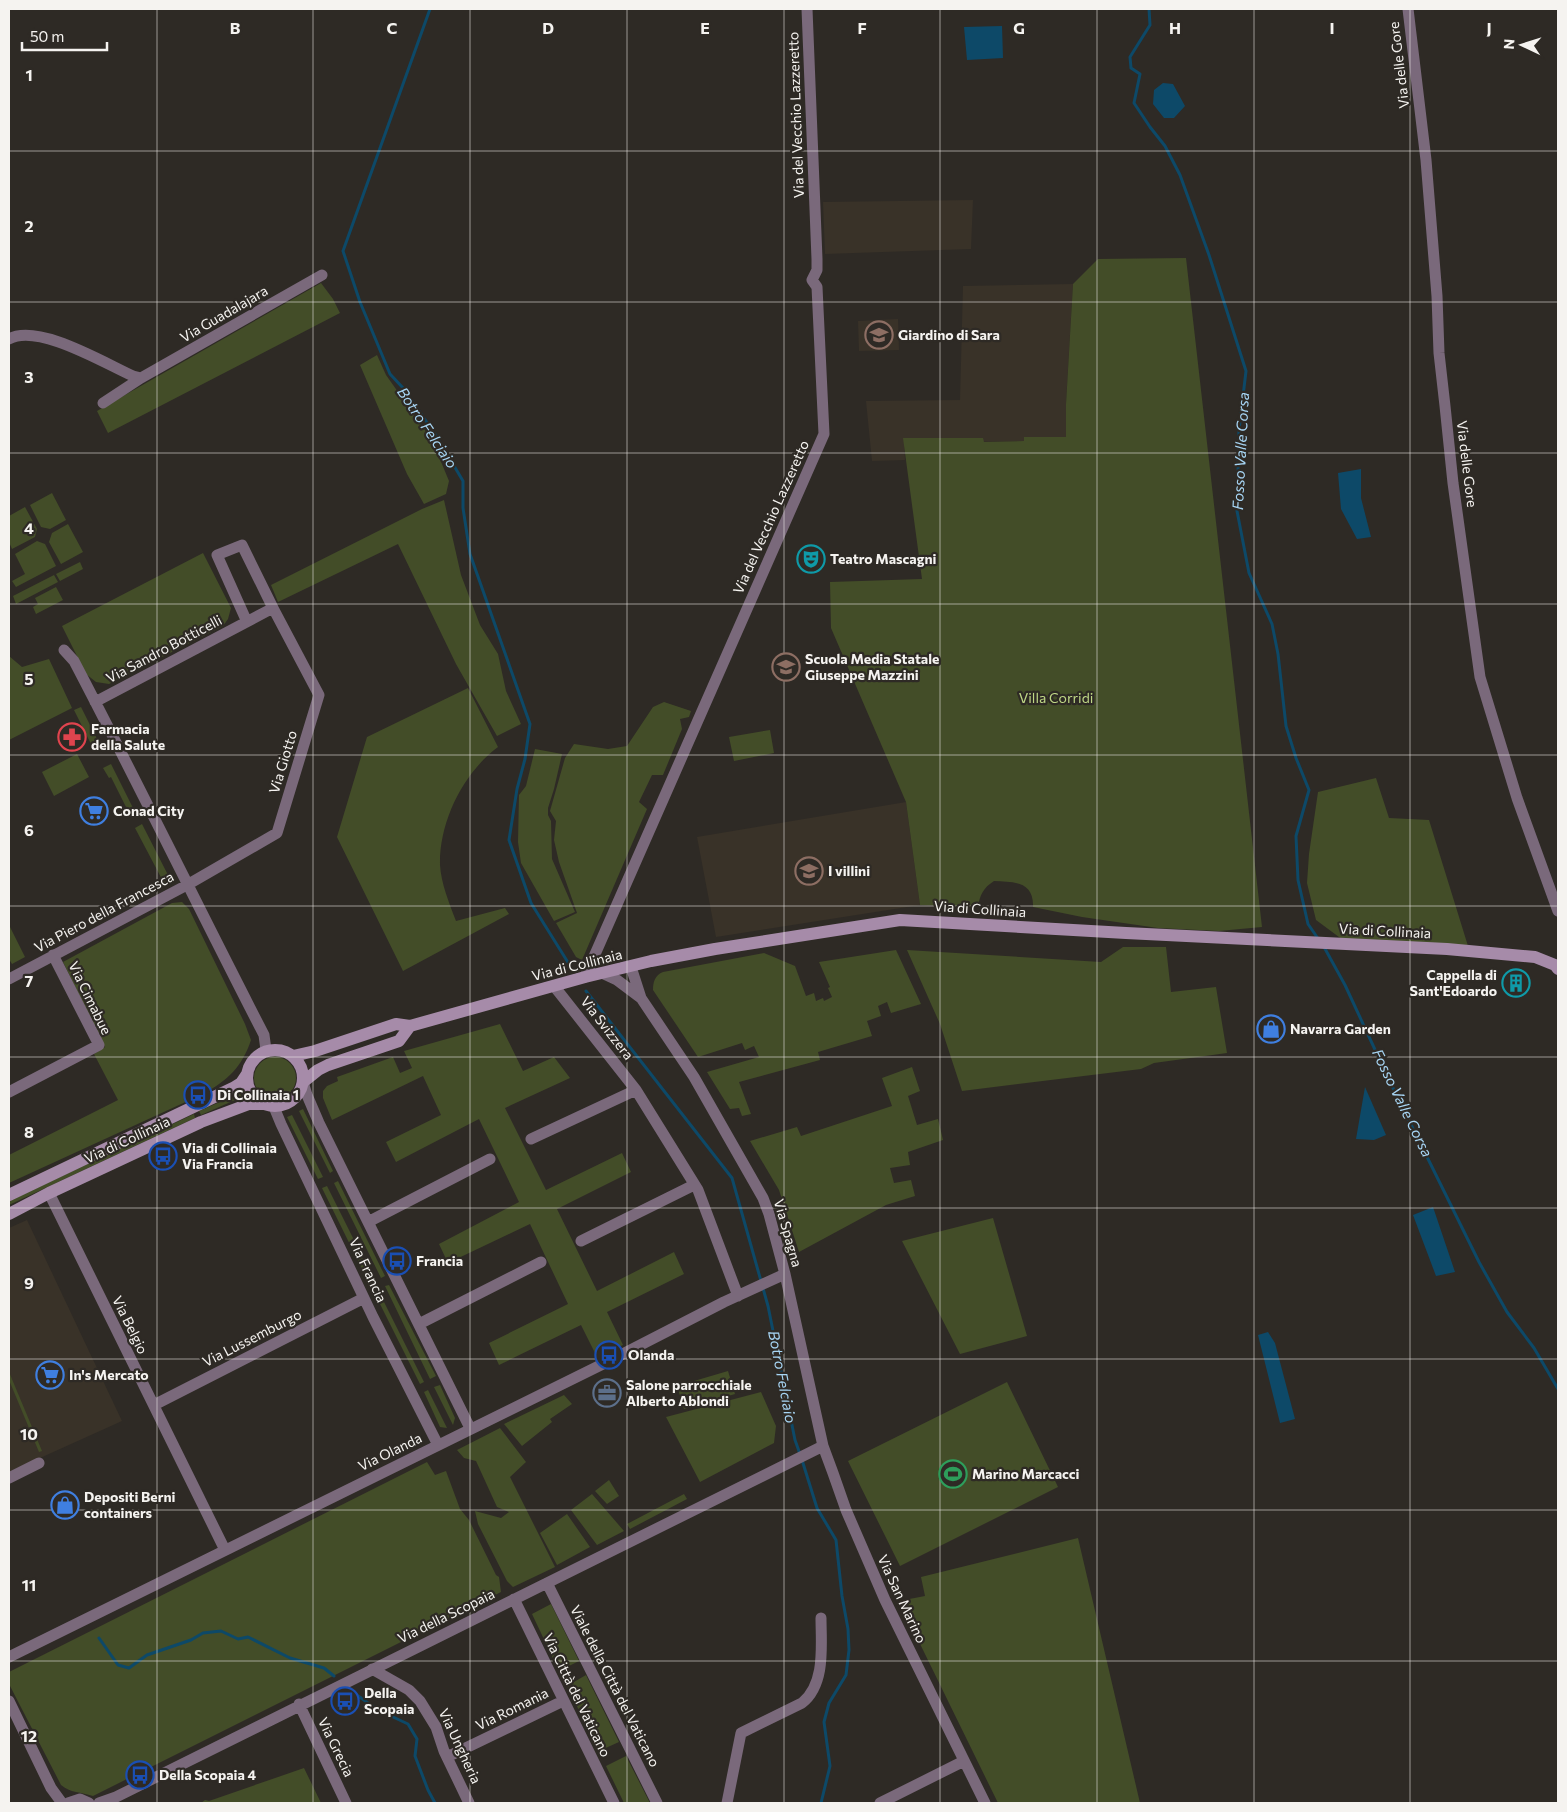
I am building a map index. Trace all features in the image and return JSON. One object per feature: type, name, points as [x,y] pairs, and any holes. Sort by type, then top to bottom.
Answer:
[{"type":"street","name":"Via del Vecchio Lazzeretto","points":[[585,977],[824,434],[817,287],[812,280],[817,270],[817,260],[807,9]]},
{"type":"street","name":"Via delle Gore","points":[[1408,9],[1426,160],[1440,353],[1453,483],[1480,677],[1517,798],[1558,911]]},
{"type":"street","name":"Via Guadalajara","points":[[103,403],[141,378],[322,275]]},
{"type":"street","points":[[9,339],[16,335],[44,336],[141,378]]},
{"type":"street","points":[[247,622],[216,555],[242,545],[273,608]]},
{"type":"street","name":"Via Sandro Botticelli","points":[[95,702],[273,608]]},
{"type":"street","name":"Via Giotto","points":[[187,885],[277,833],[319,695],[273,608]]},
{"type":"street","points":[[64,650],[74,661],[152,812],[264,1035],[266,1050]]},
{"type":"street","name":"Via Piero della Francesca","points":[[9,978],[187,885]]},
{"type":"street","name":"Via di Collinaia","points":[[293,1056],[315,1051],[396,1024],[410,1026],[602,973],[715,949],[900,920],[1501,953],[1535,957],[1557,967]]},
{"type":"street","name":"Via Cimabue","points":[[9,1092],[99,1045],[53,956]]},
{"type":"street","name":"Via Spagna","points":[[631,967],[641,998],[694,1078],[763,1198],[785,1274],[823,1446]]},
{"type":"street","name":"Via Spagna","points":[[602,973],[617,980],[641,998]]},
{"type":"street","name":"Via Svizzera","points":[[554,986],[636,1090],[698,1190],[740,1294]]},
{"type":"street","name":"Via di Collinaia","points":[[303,1082],[318,1070],[399,1041],[410,1026]]},
{"type":"street","points":[[266,1050],[276,1050],[293,1056],[301,1067],[303,1082],[296,1096],[290,1102],[268,1106],[250,1093],[247,1084],[253,1060],[266,1050]]},
{"type":"street","name":"Via di Collinaia","points":[[9,1195],[233,1088],[240,1084],[248,1074]]},
{"type":"street","name":"Via Francia","points":[[303,1082],[319,1123],[470,1428]]},
{"type":"street","points":[[531,1139],[636,1090]]},
{"type":"street","name":"Via di Collinaia","points":[[9,1214],[49,1193],[201,1122],[249,1104],[268,1106]]},
{"type":"street","name":"Via Francia","points":[[268,1106],[281,1124],[364,1298],[438,1445]]},
{"type":"street","name":"Via Francia","points":[[368,1222],[490,1159]]},
{"type":"street","points":[[581,1241],[694,1184]]},
{"type":"street","name":"Via Belgio","points":[[49,1193],[226,1550]]},
{"type":"street","points":[[419,1324],[541,1262]]},
{"type":"street","name":"Via Olanda","points":[[9,1656],[740,1294],[785,1274]]},
{"type":"street","name":"Via Lussemburgo","points":[[154,1406],[364,1298]]},
{"type":"street","name":"Via della Scopaia","points":[[99,1803],[112,1800],[300,1704],[823,1446]]},
{"type":"street","name":"Via San Marino","points":[[823,1446],[846,1510],[878,1586],[985,1803]]},
{"type":"street","points":[[9,1478],[39,1463]]},
{"type":"street","name":"Viale della Città del Vaticano","points":[[547,1583],[657,1803]]},
{"type":"street","name":"Via Città del Vaticano","points":[[514,1599],[614,1803]]},
{"type":"street","points":[[727,1803],[741,1733],[802,1702],[810,1696],[816,1686],[821,1652],[821,1618]]},
{"type":"street","name":"Via Ungheria","points":[[372,1669],[409,1690],[420,1701],[436,1727],[447,1757],[470,1803]]},
{"type":"street","points":[[9,1701],[50,1784],[67,1803],[80,1800],[89,1803]]},
{"type":"street","name":"Via Romania","points":[[447,1757],[563,1701]]},
{"type":"street","name":"Via Grecia","points":[[300,1704],[346,1803]]},
{"type":"street","points":[[880,1803],[964,1761]]},
{"type":"shaded area","points":[[973,200],[971,249],[825,254],[823,202]]},
{"type":"shaded area","points":[[1073,284],[1066,403],[1071,441],[943,442],[904,438],[905,460],[872,461],[866,401],[960,400],[963,286]]},
{"type":"shaded area","name":"Giardino di Sara","points":[[898,319],[899,350],[859,351],[858,321]]},
{"type":"shaded area","name":"I villini","points":[[906,802],[920,905],[716,937],[697,837]]},
{"type":"shaded area","points":[[27,1220],[122,1421],[9,1472],[9,1228]]},
{"type":"green space","name":"Villa Corridi","points":[[1186,258],[1262,927],[1219,931],[1158,928],[1082,917],[1033,907],[1030,892],[1026,888],[1015,883],[1001,881],[994,881],[987,886],[981,895],[978,907],[920,905],[906,802],[831,628],[830,582],[922,579],[903,438],[983,438],[984,442],[1024,441],[1024,437],[1066,437],[1066,404],[1073,284],[1098,259]]},
{"type":"green space","points":[[321,283],[333,299],[340,313],[108,433],[97,411]]},
{"type":"green space","points":[[377,355],[386,375],[432,440],[449,481],[446,494],[424,504],[407,474],[360,365]]},
{"type":"green space","points":[[52,493],[66,520],[50,529],[41,527],[30,505]]},
{"type":"green space","points":[[444,500],[461,575],[480,625],[498,654],[506,691],[521,724],[497,736],[456,664],[398,544],[278,602],[271,585],[422,509]]},
{"type":"green space","points":[[25,507],[37,529],[35,537],[12,549],[9,542],[9,516]]},
{"type":"green space","points":[[68,524],[83,552],[61,564],[49,542],[52,533]]},
{"type":"green space","points":[[37,541],[45,544],[56,566],[16,587],[12,581],[25,574],[15,554]]},
{"type":"green space","points":[[203,553],[231,608],[228,619],[223,626],[109,684],[96,682],[86,674],[62,626]]},
{"type":"green space","points":[[80,562],[83,569],[60,581],[56,574]]},
{"type":"green space","points":[[54,575],[58,582],[16,604],[13,596]]},
{"type":"green space","points":[[56,587],[63,600],[36,614],[33,607],[38,604],[35,598]]},
{"type":"green space","points":[[9,656],[22,667],[49,659],[72,708],[9,740]]},
{"type":"green space","points":[[468,688],[498,747],[485,758],[464,784],[449,816],[441,849],[440,865],[442,879],[456,921],[505,908],[509,914],[403,971],[337,837],[367,737]]},
{"type":"green space","points":[[664,702],[691,711],[689,717],[680,719],[682,729],[663,775],[652,775],[639,802],[647,809],[582,960],[576,957],[556,923],[577,913],[559,862],[554,840],[556,821],[550,811],[565,758],[574,744],[608,749],[627,746],[653,707]]},
{"type":"green space","points":[[81,707],[99,743],[92,746],[74,710]]},
{"type":"green space","points":[[770,730],[774,753],[734,761],[729,737]]},
{"type":"green space","points":[[535,749],[562,754],[548,808],[548,815],[551,821],[552,859],[575,912],[554,921],[521,863],[518,842],[519,795],[526,786]]},
{"type":"green space","points":[[77,754],[89,777],[54,796],[42,772]]},
{"type":"green space","points":[[111,764],[134,810],[129,813],[111,777],[109,778],[103,768]]},
{"type":"green space","points":[[1376,778],[1389,818],[1429,820],[1468,946],[1343,940],[1316,920],[1307,883],[1318,792]]},
{"type":"green space","points":[[142,824],[169,877],[168,883],[165,885],[135,828]]},
{"type":"green space","points":[[182,902],[189,909],[245,1024],[251,1040],[243,1058],[227,1078],[203,1094],[9,1183],[9,1155],[118,1100],[94,1054],[105,1047],[63,962],[172,903]]},
{"type":"green space","points":[[9,925],[25,957],[12,964],[9,959]]},
{"type":"green space","points":[[1123,947],[1166,947],[1171,992],[1216,987],[1227,1053],[1154,1063],[1141,1069],[962,1091],[940,1024],[907,950],[1101,962]]},
{"type":"green space","points":[[896,950],[921,1004],[891,1013],[887,1002],[878,1006],[881,1016],[867,1021],[872,1036],[818,1052],[820,1060],[739,1082],[751,1114],[742,1116],[739,1108],[730,1109],[707,1072],[759,1057],[754,1046],[745,1050],[742,1043],[698,1057],[653,990],[655,979],[663,972],[764,953],[795,966],[806,996],[814,993],[816,1001],[823,998],[824,1001],[832,997],[828,988],[830,987],[819,962]]},
{"type":"green space","points":[[500,1024],[523,1071],[554,1057],[570,1078],[505,1108],[546,1190],[622,1153],[631,1172],[557,1209],[597,1291],[674,1252],[684,1274],[607,1312],[623,1345],[597,1357],[581,1325],[499,1365],[489,1343],[568,1304],[530,1224],[448,1263],[439,1244],[519,1202],[479,1119],[396,1162],[386,1142],[441,1115],[423,1076],[332,1120],[323,1098],[323,1091],[327,1086],[338,1081],[337,1077],[393,1057],[400,1073],[412,1068],[404,1051]]},
{"type":"green space","points":[[271,1057],[279,1057],[290,1063],[296,1078],[290,1093],[279,1099],[271,1099],[260,1093],[254,1082],[254,1074],[260,1063]]},
{"type":"green space","points":[[912,1067],[920,1091],[908,1096],[917,1125],[938,1119],[943,1140],[908,1152],[910,1165],[890,1168],[894,1183],[911,1180],[915,1196],[886,1205],[799,1252],[779,1190],[750,1141],[797,1127],[801,1136],[892,1106],[882,1078]]},
{"type":"green space","points":[[239,1092],[242,1097],[201,1115],[199,1111]]},
{"type":"green space","points":[[303,1109],[333,1171],[330,1173],[299,1111]]},
{"type":"green space","points":[[194,1114],[195,1118],[9,1205],[9,1201]]},
{"type":"green space","points":[[292,1115],[323,1177],[318,1179],[287,1117]]},
{"type":"green space","points":[[338,1181],[385,1276],[381,1278],[334,1183]]},
{"type":"green space","points":[[327,1186],[375,1282],[370,1285],[322,1188]]},
{"type":"green space","points":[[993,1218],[1027,1336],[960,1354],[902,1241]]},
{"type":"green space","points":[[389,1285],[436,1376],[430,1379],[385,1286]]},
{"type":"green space","points":[[378,1290],[424,1382],[420,1384],[374,1292]]},
{"type":"green space","points":[[728,1371],[735,1394],[684,1409],[677,1386]]},
{"type":"green space","points":[[9,1372],[42,1451],[39,1452],[9,1380]]},
{"type":"green space","name":"Marino Marcacci","points":[[1007,1382],[1058,1487],[900,1566],[848,1461]]},
{"type":"green space","points":[[440,1385],[455,1418],[453,1425],[434,1387]]},
{"type":"green space","points":[[428,1390],[447,1428],[440,1427],[424,1392]]},
{"type":"green space","points":[[761,1392],[776,1426],[774,1443],[700,1482],[666,1417]]},
{"type":"green space","points":[[564,1395],[572,1404],[550,1419],[552,1422],[522,1446],[504,1424]]},
{"type":"green space","points":[[500,1428],[526,1462],[510,1477],[555,1567],[513,1587],[507,1581],[478,1524],[475,1511],[501,1518],[509,1512],[497,1507],[476,1461],[464,1458],[457,1450]]},
{"type":"green space","points":[[427,1462],[435,1475],[446,1471],[460,1509],[469,1520],[496,1575],[499,1577],[501,1592],[93,1796],[72,1791],[61,1785],[9,1684],[9,1672]]},
{"type":"green space","points":[[609,1480],[619,1496],[607,1504],[595,1491]]},
{"type":"green space","points":[[592,1494],[624,1531],[597,1545],[571,1510]]},
{"type":"green space","points":[[684,1494],[687,1499],[630,1529],[627,1524]]},
{"type":"green space","points":[[567,1514],[590,1547],[557,1565],[540,1533]]},
{"type":"green space","points":[[1078,1538],[1140,1803],[998,1803],[899,1601],[925,1596],[921,1577]]},
{"type":"green space","points":[[551,1604],[579,1661],[559,1671],[532,1614]]},
{"type":"green space","points":[[586,1675],[619,1742],[599,1751],[567,1686]]},
{"type":"green space","points":[[626,1756],[650,1803],[624,1803],[606,1766]]},
{"type":"green space","points":[[304,1768],[321,1803],[201,1803],[205,1800],[209,1801]]},
{"type":"water","points":[[1002,26],[1003,58],[967,60],[964,27]]},
{"type":"water","points":[[1163,83],[1173,84],[1185,106],[1174,118],[1164,118],[1153,104],[1154,90]]},
{"type":"water","points":[[1361,469],[1361,498],[1371,537],[1357,539],[1341,509],[1338,473]]},
{"type":"water","points":[[1365,1087],[1386,1135],[1374,1140],[1356,1139]]},
{"type":"water","points":[[1433,1207],[1455,1272],[1436,1276],[1413,1215]]},
{"type":"water","points":[[1268,1332],[1275,1343],[1295,1419],[1280,1423],[1258,1335]]},
{"type":"waterway","name":"Botro Felciaio","points":[[430,9],[343,251],[360,302],[390,374],[404,389],[437,437],[463,481],[463,508],[470,554],[530,724],[509,840],[531,903],[569,964]]},
{"type":"waterway","name":"Fosso Valle Corsa","points":[[1149,9],[1150,25],[1130,57],[1131,68],[1140,74],[1134,103],[1165,146],[1180,175],[1209,255],[1246,371],[1239,430],[1237,511],[1249,573],[1272,624],[1278,654],[1286,726],[1309,790],[1296,836],[1298,880],[1308,924],[1319,940]]},
{"type":"waterway","name":"Fosso Valle Corsa","points":[[1324,947],[1345,985],[1390,1082],[1479,1262],[1507,1312],[1534,1348],[1558,1389]]},
{"type":"waterway","name":"Botro Felciaio","points":[[586,991],[732,1178],[768,1306],[795,1440],[800,1454]]},
{"type":"waterway","name":"Botro Felciaio","points":[[802,1460],[817,1508],[836,1540],[842,1596],[848,1629],[849,1650],[846,1675],[829,1703],[824,1722],[830,1766],[821,1803]]},
{"type":"waterway","points":[[99,1638],[118,1665],[129,1668],[147,1655],[191,1640],[203,1633],[221,1631],[238,1639],[248,1637],[290,1658],[324,1668],[334,1676]]},
{"type":"waterway","points":[[354,1693],[378,1710],[408,1724],[417,1739],[415,1756],[435,1803]]},
{"type":"place","name":"Giardino di Sara","points":[[879,335]]},
{"type":"place","name":"Teatro Mascagni","points":[[811,559]]},
{"type":"place","name":"Scuola Media Statale Giuseppe Mazzini","points":[[786,667]]},
{"type":"place","name":"Farmacia della Salute","points":[[72,737]]},
{"type":"place","name":"Conad City","points":[[94,811]]},
{"type":"place","name":"I villini","points":[[809,871]]},
{"type":"place","name":"Cappella di Sant'Edoardo","points":[[1516,983]]},
{"type":"place","name":"Navarra Garden","points":[[1271,1029]]},
{"type":"place","name":"Di Collinaia 1","points":[[198,1095]]},
{"type":"place","name":"Via di Collinaia Via Francia","points":[[163,1156]]},
{"type":"place","name":"Francia","points":[[397,1261]]},
{"type":"place","name":"Olanda","points":[[609,1355]]},
{"type":"place","name":"In's Mercato","points":[[50,1375]]},
{"type":"place","name":"Salone parrocchiale Alberto Ablondi","points":[[607,1393]]},
{"type":"place","name":"Marino Marcacci","points":[[953,1474]]},
{"type":"place","name":"Depositi Berni containers","points":[[65,1505]]},
{"type":"place","name":"Della Scopaia","points":[[345,1701]]},
{"type":"place","name":"Della Scopaia 4","points":[[140,1775]]}]
